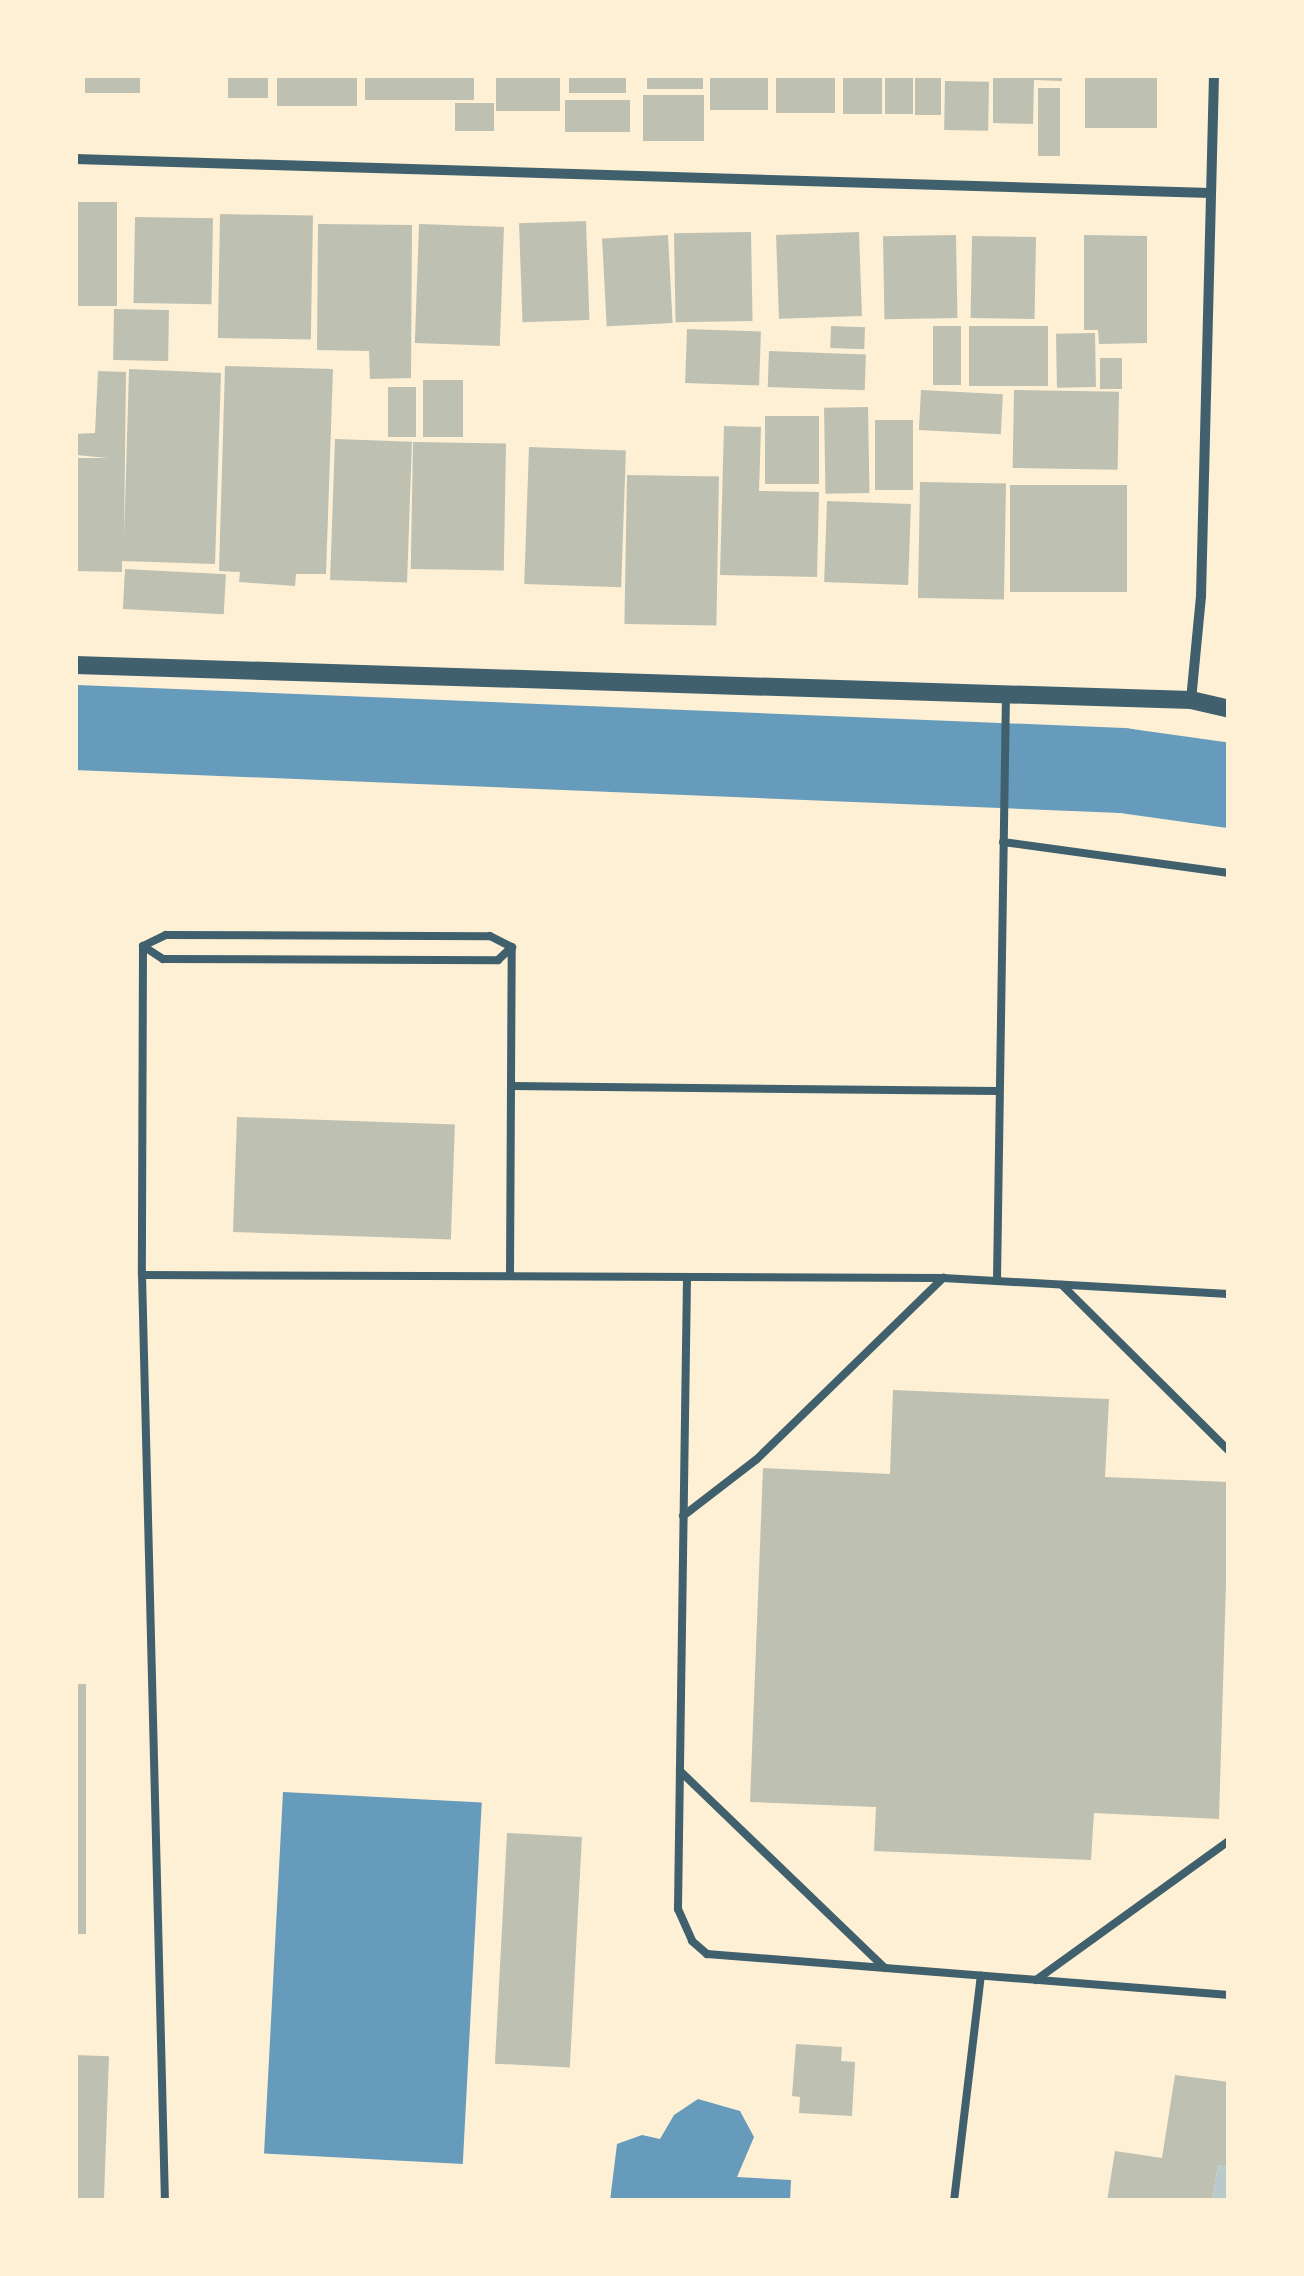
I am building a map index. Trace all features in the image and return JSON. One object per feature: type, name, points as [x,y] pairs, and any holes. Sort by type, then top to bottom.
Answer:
[{"type":"street","points":[[1191,700],[1201,596],[1214,75]]},
{"type":"street","points":[[75,160],[1210,193]]},
{"type":"street","points":[[75,665],[1191,700],[1229,709]]},
{"type":"lane","points":[[997,1280],[1006,694]]},
{"type":"lane","points":[[1003,842],[1229,873]]},
{"type":"lane","points":[[143,946],[166,935],[185,935],[490,936],[512,947]]},
{"type":"lane","points":[[143,946],[164,959],[498,960],[512,947]]},
{"type":"lane","points":[[143,946],[142,1275],[165,2201]]},
{"type":"lane","points":[[510,1276],[512,947]]},
{"type":"lane","points":[[512,1086],[998,1092]]},
{"type":"lane","points":[[142,1275],[943,1278],[1229,1294]]},
{"type":"lane","points":[[686,1278],[678,1908],[699,1950],[1229,1995]]},
{"type":"lane","points":[[684,1516],[758,1460],[943,1278]]},
{"type":"lane","points":[[1061,1284],[1229,1451]]},
{"type":"lane","points":[[680,1770],[885,1968]]},
{"type":"lane","points":[[1036,1980],[1229,1841]]},
{"type":"lane","points":[[954,2201],[981,1976]]},
{"type":"shaded area","points":[[1218,2165],[1229,2167],[1229,2201],[1212,2201]]},
{"type":"water","points":[[283,1792],[482,1802],[463,2164],[264,2154]]},
{"type":"water","points":[[698,2099],[740,2111],[754,2137],[737,2177],[791,2180],[790,2201],[610,2201],[617,2144],[642,2135],[660,2139],[674,2115]]},
{"type":"building","points":[[85,75],[140,75],[140,93],[85,93]]},
{"type":"building","points":[[228,75],[268,75],[268,98],[228,98]]},
{"type":"building","points":[[277,75],[357,75],[357,106],[277,106]]},
{"type":"building","points":[[365,75],[474,75],[474,100],[365,100]]},
{"type":"building","points":[[496,75],[560,75],[560,111],[496,111]]},
{"type":"building","points":[[569,75],[626,75],[626,93],[569,93]]},
{"type":"building","points":[[647,75],[703,75],[703,89],[647,89]]},
{"type":"building","points":[[710,75],[768,75],[768,110],[710,110]]},
{"type":"building","points":[[776,75],[835,75],[835,113],[776,113]]},
{"type":"building","points":[[843,75],[882,75],[882,114],[843,114]]},
{"type":"building","points":[[885,75],[913,75],[913,114],[885,114]]},
{"type":"building","points":[[915,75],[941,75],[941,115],[915,115]]},
{"type":"building","points":[[993,75],[1062,75],[1062,81],[1034,80],[1033,124],[993,123]]},
{"type":"building","points":[[1085,75],[1157,75],[1157,128],[1085,128]]},
{"type":"building","points":[[945,81],[989,82],[988,131],[944,130]]},
{"type":"building","points":[[1038,88],[1060,88],[1060,156],[1038,156]]},
{"type":"building","points":[[643,95],[704,95],[704,141],[643,141]]},
{"type":"building","points":[[565,100],[630,100],[630,132],[565,132]]},
{"type":"building","points":[[455,103],[494,103],[494,131],[455,131]]},
{"type":"building","points":[[75,202],[117,202],[117,306],[75,306]]},
{"type":"building","points":[[220,214],[313,216],[311,340],[218,338]]},
{"type":"building","points":[[135,217],[213,218],[211,304],[133,303]]},
{"type":"building","points":[[586,221],[589,320],[522,322],[519,223]]},
{"type":"building","points":[[318,224],[412,225],[411,378],[370,379],[369,351],[317,350]]},
{"type":"building","points":[[419,224],[504,227],[500,346],[415,343]]},
{"type":"building","points":[[751,232],[753,321],[676,322],[674,233]]},
{"type":"building","points":[[859,232],[862,316],[779,319],[776,235]]},
{"type":"building","points":[[668,235],[673,323],[607,326],[602,238]]},
{"type":"building","points":[[956,235],[957,318],[884,319],[883,236]]},
{"type":"building","points":[[1084,235],[1147,236],[1147,343],[1099,344],[1098,330],[1084,330]]},
{"type":"building","points":[[972,236],[1036,237],[1035,319],[971,318]]},
{"type":"building","points":[[114,309],[169,310],[168,361],[113,360]]},
{"type":"building","points":[[831,326],[865,327],[864,349],[830,348]]},
{"type":"building","points":[[933,326],[961,326],[961,385],[933,385]]},
{"type":"building","points":[[969,326],[1048,326],[1048,386],[969,386]]},
{"type":"building","points":[[687,329],[761,332],[759,386],[685,383]]},
{"type":"building","points":[[1095,333],[1096,387],[1057,388],[1056,334]]},
{"type":"building","points":[[769,351],[866,354],[865,390],[768,387]]},
{"type":"building","points":[[1100,358],[1122,358],[1122,389],[1100,389]]},
{"type":"building","points":[[225,366],[333,369],[326,574],[296,574],[295,586],[239,582],[240,572],[219,571]]},
{"type":"building","points":[[129,369],[221,373],[215,564],[122,561],[122,572],[75,571],[75,458],[108,458],[76,455],[75,434],[95,433],[98,371],[126,372],[124,541]]},
{"type":"building","points":[[423,380],[463,380],[463,437],[423,437]]},
{"type":"building","points":[[388,387],[416,387],[416,437],[388,437]]},
{"type":"building","points":[[921,390],[1003,394],[1001,434],[919,430]]},
{"type":"building","points":[[1014,390],[1119,392],[1118,470],[1013,468]]},
{"type":"building","points":[[868,407],[870,493],[826,494],[824,408]]},
{"type":"building","points":[[765,416],[819,416],[819,484],[765,484]]},
{"type":"building","points":[[875,420],[913,420],[913,490],[875,490]]},
{"type":"building","points":[[724,426],[761,427],[759,491],[819,492],[817,577],[720,575]]},
{"type":"building","points":[[335,439],[412,442],[407,583],[330,580]]},
{"type":"building","points":[[413,442],[506,444],[504,571],[411,569]]},
{"type":"building","points":[[529,447],[626,450],[621,587],[524,584]]},
{"type":"building","points":[[627,475],[719,477],[716,626],[624,624]]},
{"type":"building","points":[[920,482],[1006,484],[1004,599],[918,598]]},
{"type":"building","points":[[1010,485],[1127,485],[1127,592],[1010,592]]},
{"type":"building","points":[[827,501],[911,504],[908,585],[824,582]]},
{"type":"building","points":[[125,569],[226,574],[224,614],[123,609]]},
{"type":"building","points":[[237,1117],[455,1125],[451,1240],[233,1232]]},
{"type":"building","points":[[893,1390],[1109,1399],[1105,1477],[1229,1482],[1219,1819],[1094,1813],[1091,1860],[874,1851],[876,1807],[750,1802],[763,1468],[890,1474]]},
{"type":"building","points":[[75,1684],[86,1684],[86,1934],[75,1934]]},
{"type":"building","points":[[507,1833],[582,1837],[570,2068],[495,2064]]},
{"type":"building","points":[[796,2044],[842,2047],[841,2061],[855,2062],[852,2116],[799,2113],[800,2097],[792,2096]]},
{"type":"building","points":[[75,2055],[109,2056],[104,2201],[75,2201]]},
{"type":"building","points":[[1175,2075],[1229,2082],[1229,2167],[1218,2165],[1212,2201],[1107,2201],[1115,2151],[1162,2158]]},
{"type":"waterway","points":[[75,727],[1122,770],[1229,785]]}]
